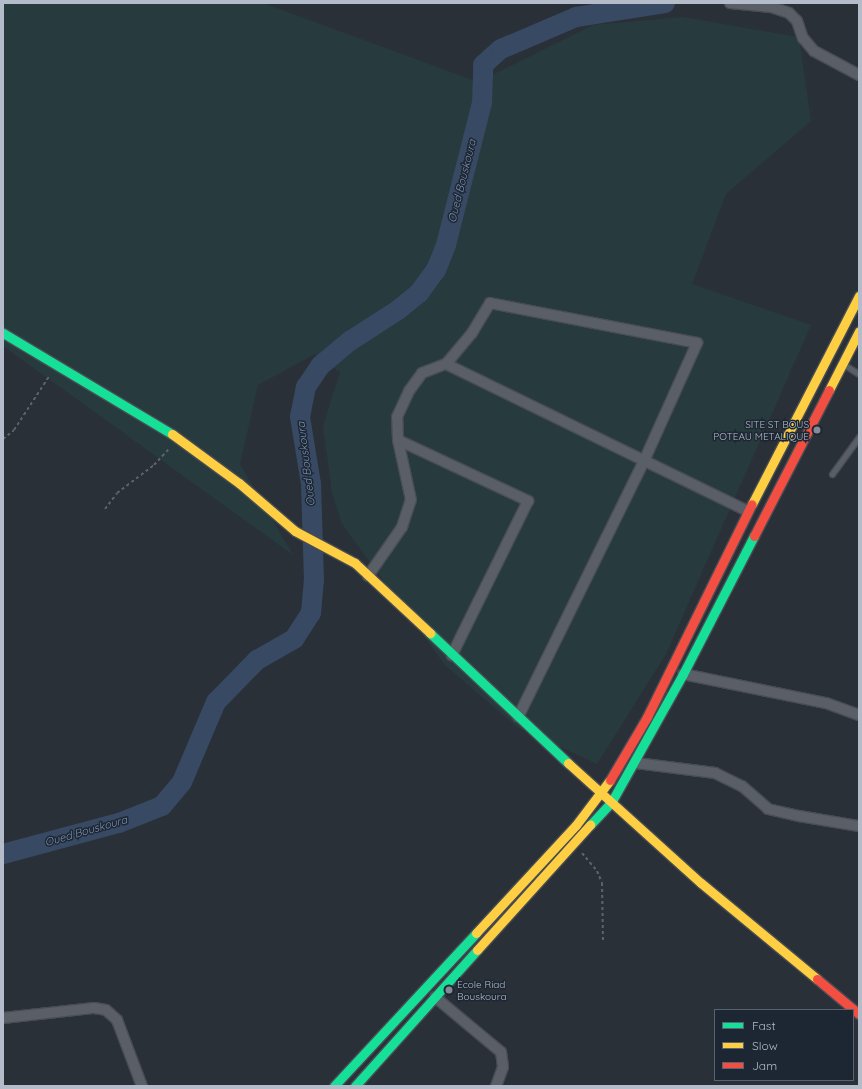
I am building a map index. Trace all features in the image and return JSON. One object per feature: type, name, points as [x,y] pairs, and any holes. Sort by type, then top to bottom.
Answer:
[{"type":"street","points":[[730,3],[771,7],[789,13],[797,21],[803,38],[814,51],[859,75]]},
{"type":"street","points":[[334,1086],[576,825],[602,793],[647,717],[748,512],[859,296]]},
{"type":"street","points":[[368,576],[402,527],[410,500],[398,440],[397,417],[409,391],[422,373],[446,364],[472,333],[490,303],[697,343],[644,461],[518,717]]},
{"type":"street","points":[[355,1086],[575,844],[612,801],[636,763],[684,674],[859,331]]},
{"type":"street","points":[[3,333],[178,437],[218,466],[305,537],[329,547],[355,563],[518,717],[701,883],[853,1009]]},
{"type":"street","points":[[446,364],[748,512]]},
{"type":"street","points":[[398,440],[528,501],[452,654]]},
{"type":"street","points":[[684,674],[826,703],[859,715]]},
{"type":"street","points":[[636,763],[715,773],[742,786],[768,809],[798,816],[859,826]]},
{"type":"street","points":[[435,997],[501,1052],[503,1067],[496,1086]]},
{"type":"street","points":[[3,1018],[94,1008],[106,1010],[117,1020],[142,1086]]},
{"type":"lane","points":[[842,364],[859,374]]},
{"type":"lane","points":[[832,474],[859,437]]},
{"type":"path","points":[[3,439],[14,430],[57,364]]},
{"type":"path","points":[[105,510],[117,493],[154,465],[178,437]]},
{"type":"path","points":[[575,844],[597,871],[602,882],[603,942]]},
{"type":"green space","points":[[3,3],[263,3],[478,82],[593,25],[682,17],[799,37],[811,121],[726,194],[692,284],[811,325],[666,654],[597,764],[517,727],[445,665],[342,524],[332,493],[323,426],[340,372],[315,354],[258,385],[240,464],[293,555],[3,346]]},
{"type":"waterway","name":"Oued Bouskoura","points":[[3,854],[119,823],[162,806],[182,782],[216,702],[257,660],[294,639],[311,613],[314,580],[311,484],[300,417],[306,387],[320,366],[350,341],[398,310],[419,293],[436,270],[446,245],[482,103],[483,65],[501,49],[576,17],[665,3]]},
{"type":"traffic: fast","points":[[3,333],[172,434]]},
{"type":"traffic: fast","points":[[590,825],[612,801],[683,674],[754,536]]},
{"type":"traffic: fast","points":[[430,633],[568,763]]},
{"type":"traffic: fast","points":[[334,1086],[476,933]]},
{"type":"traffic: fast","points":[[355,1086],[477,950]]},
{"type":"traffic: slow","points":[[752,504],[859,296]]},
{"type":"traffic: slow","points":[[829,390],[859,331]]},
{"type":"traffic: slow","points":[[172,434],[239,483],[295,531],[355,563],[430,633]]},
{"type":"traffic: slow","points":[[568,763],[701,883],[817,979]]},
{"type":"traffic: slow","points":[[476,933],[576,825],[610,780]]},
{"type":"traffic: slow","points":[[477,950],[590,825]]},
{"type":"traffic: jam","points":[[754,536],[829,390]]},
{"type":"traffic: jam","points":[[610,780],[647,717],[752,504]]},
{"type":"traffic: jam","points":[[817,979],[853,1009]]},
{"type":"traffic: jam","points":[[854,1010],[859,1014]]},
{"type":"place","name":"SITE ST BOUS POTEAU METALIQUE","points":[[817,430]]},
{"type":"place","name":"Ecole Riad Bouskoura","points":[[449,990]]}]
